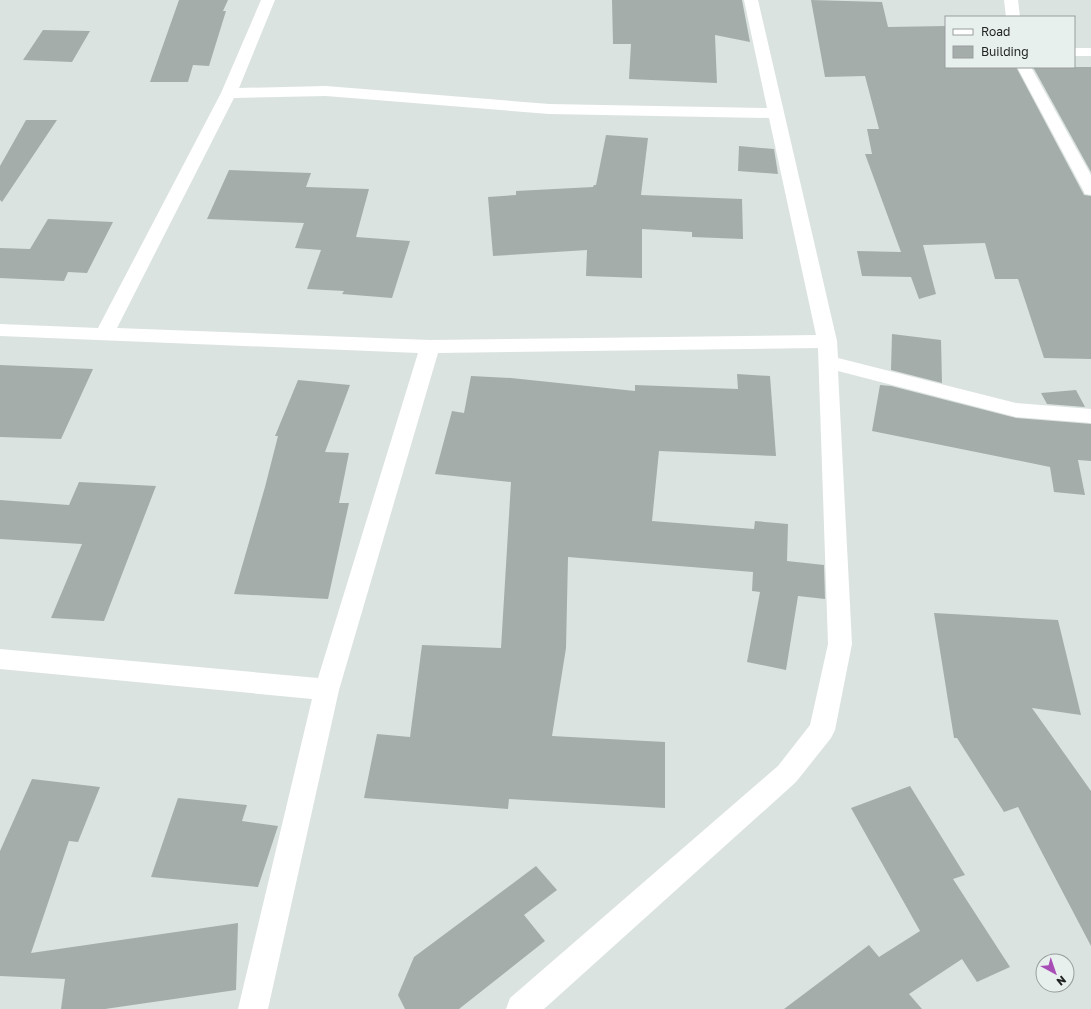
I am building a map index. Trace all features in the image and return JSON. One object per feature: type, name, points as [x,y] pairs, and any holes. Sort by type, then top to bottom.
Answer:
[{"type":"street","points":[[104,334],[229,93],[268,0]]},
{"type":"street","points":[[522,1009],[787,774],[822,730],[840,644],[827,352],[751,0]]},
{"type":"street","points":[[1011,0],[1013,16]]},
{"type":"street","points":[[1075,52],[1091,52]]},
{"type":"street","points":[[1025,68],[1091,190]]},
{"type":"street","points":[[229,93],[326,91],[549,109],[776,113]]},
{"type":"street","points":[[0,330],[430,348],[827,352],[1016,410],[1091,416]]},
{"type":"street","points":[[253,1009],[327,690],[430,348]]},
{"type":"street","points":[[0,659],[327,690]]},
{"type":"building","points":[[179,0],[228,0],[223,11],[226,11],[209,66],[193,65],[188,82],[150,82]]},
{"type":"building","points":[[612,0],[742,0],[750,42],[715,35],[717,83],[629,79],[631,44],[613,44]]},
{"type":"building","points":[[811,0],[882,2],[888,27],[945,26],[945,68],[1017,68],[1084,195],[1091,196],[1091,359],[1044,358],[1018,279],[995,279],[985,243],[923,245],[936,294],[919,299],[911,277],[862,276],[857,251],[901,252],[865,154],[872,154],[867,129],[879,129],[865,76],[825,77]]},
{"type":"building","points":[[43,30],[90,31],[72,62],[23,60]]},
{"type":"building","points":[[1091,67],[1091,172],[1034,68]]},
{"type":"building","points":[[26,120],[57,120],[2,202],[0,200],[0,166]]},
{"type":"building","points":[[606,135],[648,138],[641,195],[742,199],[743,239],[692,237],[692,232],[642,229],[642,278],[586,276],[587,250],[493,256],[488,197],[516,195],[516,191],[593,187],[596,185]]},
{"type":"building","points":[[739,146],[774,149],[778,174],[738,171]]},
{"type":"building","points":[[229,170],[311,173],[306,187],[369,189],[356,237],[410,241],[392,298],[342,294],[344,291],[307,289],[321,250],[295,248],[304,223],[207,219]]},
{"type":"building","points":[[48,219],[113,222],[87,273],[68,272],[64,281],[0,278],[0,248],[30,249]]},
{"type":"building","points":[[892,334],[941,340],[942,383],[891,370]]},
{"type":"building","points":[[0,365],[93,369],[61,439],[0,437]]},
{"type":"building","points":[[737,374],[770,376],[776,456],[659,451],[652,521],[754,529],[755,521],[788,524],[787,561],[824,565],[825,599],[798,596],[786,670],[747,662],[760,592],[752,591],[753,572],[568,557],[566,648],[552,736],[665,742],[665,808],[509,799],[508,809],[364,798],[377,734],[410,737],[422,645],[501,648],[511,482],[435,474],[452,411],[464,413],[471,376],[511,378],[635,391],[635,385],[738,389]]},
{"type":"building","points":[[298,380],[350,385],[325,452],[349,453],[339,503],[349,503],[328,599],[234,594],[265,487],[278,436],[275,436]]},
{"type":"building","points":[[880,385],[891,386],[1016,418],[1091,424],[1091,461],[1078,460],[1085,495],[1054,492],[1050,467],[872,431]]},
{"type":"building","points":[[1076,390],[1085,407],[1047,404],[1041,393]]},
{"type":"building","points":[[79,482],[156,486],[104,621],[51,618],[82,544],[0,539],[0,500],[69,505]]},
{"type":"building","points":[[934,613],[1058,620],[1081,715],[1032,708],[1091,791],[1091,946],[1018,807],[1004,812],[957,738],[954,738]]},
{"type":"building","points":[[32,779],[100,787],[78,842],[69,841],[31,953],[238,923],[236,990],[105,1009],[61,1009],[65,979],[0,976],[0,851]]},
{"type":"building","points":[[910,786],[965,875],[953,879],[1010,967],[977,982],[962,959],[909,994],[922,1009],[784,1009],[869,945],[879,957],[920,931],[851,808]]},
{"type":"building","points":[[178,798],[247,805],[242,821],[278,826],[258,887],[151,877]]},
{"type":"building","points":[[536,866],[557,890],[524,915],[545,941],[459,1009],[405,1009],[398,995],[414,957]]}]
